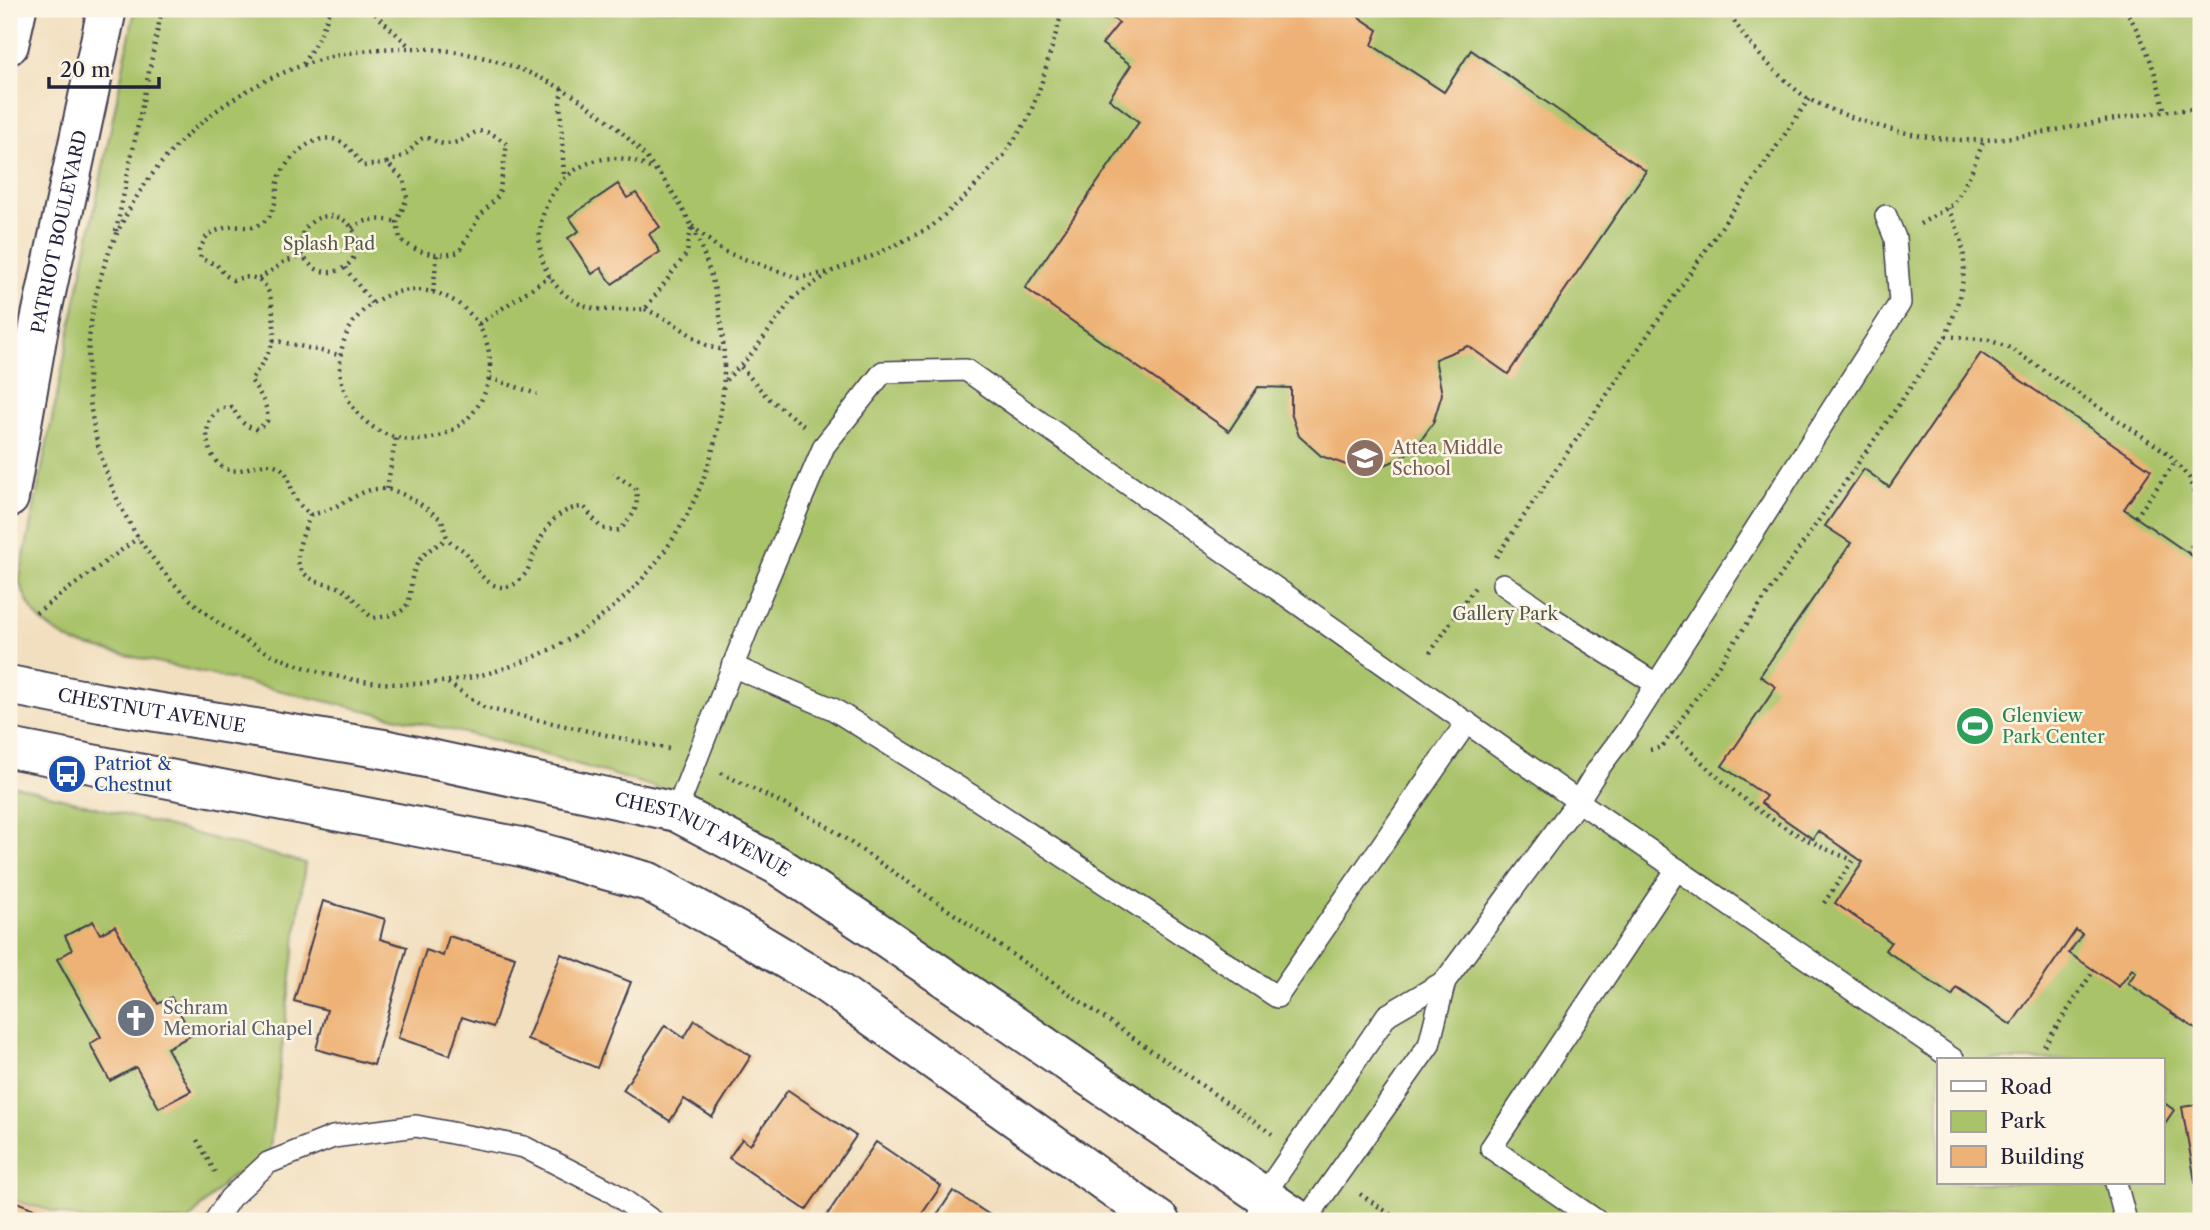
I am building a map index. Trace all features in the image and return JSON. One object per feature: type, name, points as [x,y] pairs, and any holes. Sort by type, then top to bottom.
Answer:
[{"type":"street","points":[[9,45],[16,9]]},
{"type":"street","name":"PATRIOT BOULEVARD","points":[[9,498],[40,321],[107,9]]},
{"type":"street","name":"CHESTNUT AVENUE","points":[[9,685],[101,704],[384,749],[676,812],[777,865],[862,921],[1260,1209],[1303,1221]]},
{"type":"street","points":[[9,748],[521,848],[649,882],[741,932],[824,982],[1160,1221]]},
{"type":"lane","points":[[1303,1221],[1429,1045],[1446,981],[1578,801],[1900,303],[1894,238],[1886,216]]},
{"type":"lane","points":[[676,812],[732,666],[824,446],[883,372],[966,370],[1578,801],[1951,1058]]},
{"type":"lane","points":[[1503,584],[1656,684]]},
{"type":"lane","points":[[732,666],[833,709],[972,796],[1277,997],[1467,722]]},
{"type":"lane","points":[[1597,1221],[1491,1149],[1677,869]]},
{"type":"lane","points":[[1260,1209],[1387,1015],[1446,981]]},
{"type":"lane","points":[[215,1221],[230,1198],[268,1163],[333,1137],[416,1126],[524,1147],[611,1192],[653,1221]]},
{"type":"lane","points":[[2116,1184],[2126,1221]]},
{"type":"path","points":[[115,237],[162,9]]},
{"type":"path","points":[[303,65],[331,9]]},
{"type":"path","points":[[370,9],[409,46]]},
{"type":"path","points":[[691,225],[722,251],[798,278],[830,272],[875,255],[931,227],[967,195],[1004,155],[1028,119],[1063,9]]},
{"type":"path","points":[[1727,9],[1737,29],[1809,99],[1859,122],[1914,134],[1984,140],[2201,109]]},
{"type":"path","points":[[2125,9],[2140,32],[2157,74],[2165,113]]},
{"type":"path","points":[[409,46],[484,57],[522,70],[562,89],[592,107],[619,130],[657,172],[691,225],[711,273],[725,350],[725,381],[718,436],[701,489],[676,538],[641,582],[600,620],[553,650],[502,671],[447,683],[396,685],[345,679],[296,664],[249,643],[206,614],[169,579],[138,538],[116,499],[101,457],[91,412],[87,368],[90,323],[99,279],[115,237],[147,180],[191,131],[244,92],[303,65],[338,55],[409,46]]},
{"type":"path","points":[[562,89],[560,103],[564,177]]},
{"type":"path","points":[[1492,563],[1809,99]]},
{"type":"path","points":[[310,515],[297,502],[287,473],[278,466],[267,463],[233,471],[220,466],[207,441],[211,419],[221,409],[232,407],[239,419],[249,428],[258,429],[267,421],[268,412],[251,380],[273,340],[272,301],[270,292],[259,279],[245,276],[233,280],[216,264],[201,259],[199,250],[208,234],[228,227],[251,228],[266,221],[276,204],[280,177],[289,162],[303,147],[318,140],[337,140],[347,147],[363,166],[387,163],[408,153],[424,138],[446,144],[462,140],[476,131],[485,131],[506,144],[499,195],[478,217],[459,252],[425,253],[400,239],[397,222],[407,198],[404,180],[387,163]]},
{"type":"path","points":[[1894,238],[1954,204],[1984,140]]},
{"type":"path","points":[[657,172],[627,159],[604,159],[580,167],[564,177],[544,207],[538,233],[541,258],[559,290],[577,303],[606,310],[645,309],[670,321],[709,347],[725,350]]},
{"type":"path","points":[[1639,754],[1662,747],[1945,336],[1959,301],[1964,268],[1962,243],[1948,208]]},
{"type":"path","points":[[320,217],[338,217],[352,228],[356,236],[356,254],[345,268],[326,272],[317,270],[303,256],[302,237],[305,229],[320,217]]},
{"type":"path","points":[[352,228],[363,220],[397,222]]},
{"type":"path","points":[[645,309],[687,253],[691,225]]},
{"type":"path","points":[[433,292],[437,254]]},
{"type":"path","points":[[259,279],[284,262],[303,256]]},
{"type":"path","points":[[345,268],[373,303]]},
{"type":"path","points":[[725,381],[741,367],[794,297],[830,272]]},
{"type":"path","points":[[479,324],[550,276]]},
{"type":"path","points":[[407,290],[433,292],[447,297],[465,309],[479,324],[491,359],[490,378],[482,401],[467,420],[446,435],[422,440],[378,431],[361,418],[349,401],[341,381],[339,355],[353,321],[373,303],[386,295],[407,290]]},
{"type":"path","points":[[1945,336],[1989,340],[2010,348],[2169,454],[2189,478],[2201,505]]},
{"type":"path","points":[[273,340],[339,355]]},
{"type":"path","points":[[741,367],[767,397],[795,418],[824,446]]},
{"type":"path","points":[[490,378],[537,394]]},
{"type":"path","points":[[387,489],[396,436]]},
{"type":"path","points":[[2136,517],[2175,462]]},
{"type":"path","points":[[310,515],[325,512],[376,488],[397,491],[442,520],[447,539],[467,553],[474,570],[485,581],[501,587],[515,584],[527,573],[543,531],[557,515],[573,507],[584,507],[599,526],[608,531],[620,530],[638,502],[636,489],[613,473]]},
{"type":"path","points":[[310,515],[296,558],[300,566],[312,580],[343,589],[359,607],[374,618],[398,614],[411,597],[412,575],[419,559],[447,539]]},
{"type":"path","points":[[2187,553],[2201,533]]},
{"type":"path","points":[[36,613],[138,538]]},
{"type":"path","points":[[1430,653],[1476,585]]},
{"type":"path","points":[[1672,732],[1707,769],[1752,806],[1794,834],[1855,858],[1824,903]]},
{"type":"path","points":[[2044,1046],[2094,970]]},
{"type":"path","points":[[1356,1191],[1400,1221]]},
{"type":"green space","name":"Gallery Park","points":[[135,9],[2201,9],[2201,1221],[1318,1221],[679,794],[494,740],[74,643],[52,630],[39,619],[29,605],[19,582]]},
{"type":"green space","points":[[9,784],[305,863],[268,1163],[231,1176],[188,1221],[87,1221],[9,1199]]},
{"type":"building","points":[[1347,9],[1378,30],[1372,45],[1444,92],[1471,50],[1646,171],[1508,374],[1468,346],[1435,359],[1442,394],[1433,423],[1417,446],[1401,458],[1378,468],[1349,466],[1321,456],[1299,436],[1291,413],[1291,388],[1258,387],[1229,431],[1025,288],[1139,122],[1109,99],[1131,65],[1102,44],[1119,23],[1103,11]]},
{"type":"building","points":[[618,184],[627,198],[636,193],[660,227],[649,234],[660,252],[612,284],[601,268],[592,274],[568,238],[579,231],[569,217]]},
{"type":"building","name":"Glenview Park Center","points":[[1981,353],[2151,470],[2124,509],[2201,562],[2201,1041],[2198,1031],[2128,983],[2136,972],[2132,969],[2119,987],[2069,953],[2082,934],[2076,930],[2011,1025],[1957,988],[1952,996],[1885,950],[1891,942],[1835,903],[1863,862],[1818,831],[1813,839],[1761,803],[1766,796],[1722,766],[1776,687],[1760,676],[1851,543],[1825,526],[1864,469],[1889,487]]},
{"type":"building","points":[[323,901],[385,919],[380,939],[407,947],[374,1065],[316,1049],[327,1010],[294,1001]]},
{"type":"building","name":"Schram Memorial Chapel","points":[[93,921],[100,934],[115,926],[158,1004],[171,997],[192,1035],[167,1048],[191,1091],[159,1108],[136,1067],[110,1081],[90,1044],[101,1037],[57,959],[72,950],[65,936]]},
{"type":"building","points":[[449,936],[515,957],[493,1027],[462,1017],[450,1055],[398,1038],[426,950],[443,956]]},
{"type":"building","points":[[561,954],[631,982],[597,1068],[527,1039]]},
{"type":"building","points":[[695,1020],[751,1056],[712,1117],[684,1099],[670,1121],[623,1090],[665,1025],[684,1038]]},
{"type":"building","points":[[788,1090],[856,1136],[806,1210],[729,1158],[742,1139],[750,1145]]},
{"type":"building","points":[[2164,1103],[2174,1110],[2164,1125]]},
{"type":"building","points":[[2201,1104],[2201,1186],[2196,1187],[2182,1107]]},
{"type":"building","points":[[876,1142],[941,1186],[917,1221],[829,1221],[825,1218]]},
{"type":"building","points":[[953,1191],[999,1221],[933,1221]]},
{"type":"building","points":[[9,1199],[50,1215],[48,1221],[9,1221]]},
{"type":"place","name":"Attea Middle School","points":[[1365,458]]},
{"type":"place","name":"Glenview Park Center","points":[[1975,726]]},
{"type":"place","name":"Patriot & Chestnut","points":[[67,774]]},
{"type":"place","name":"Schram Memorial Chapel","points":[[136,1018]]},
{"type":"park label","name":"Splash Pad","points":[[329,244]]}]
